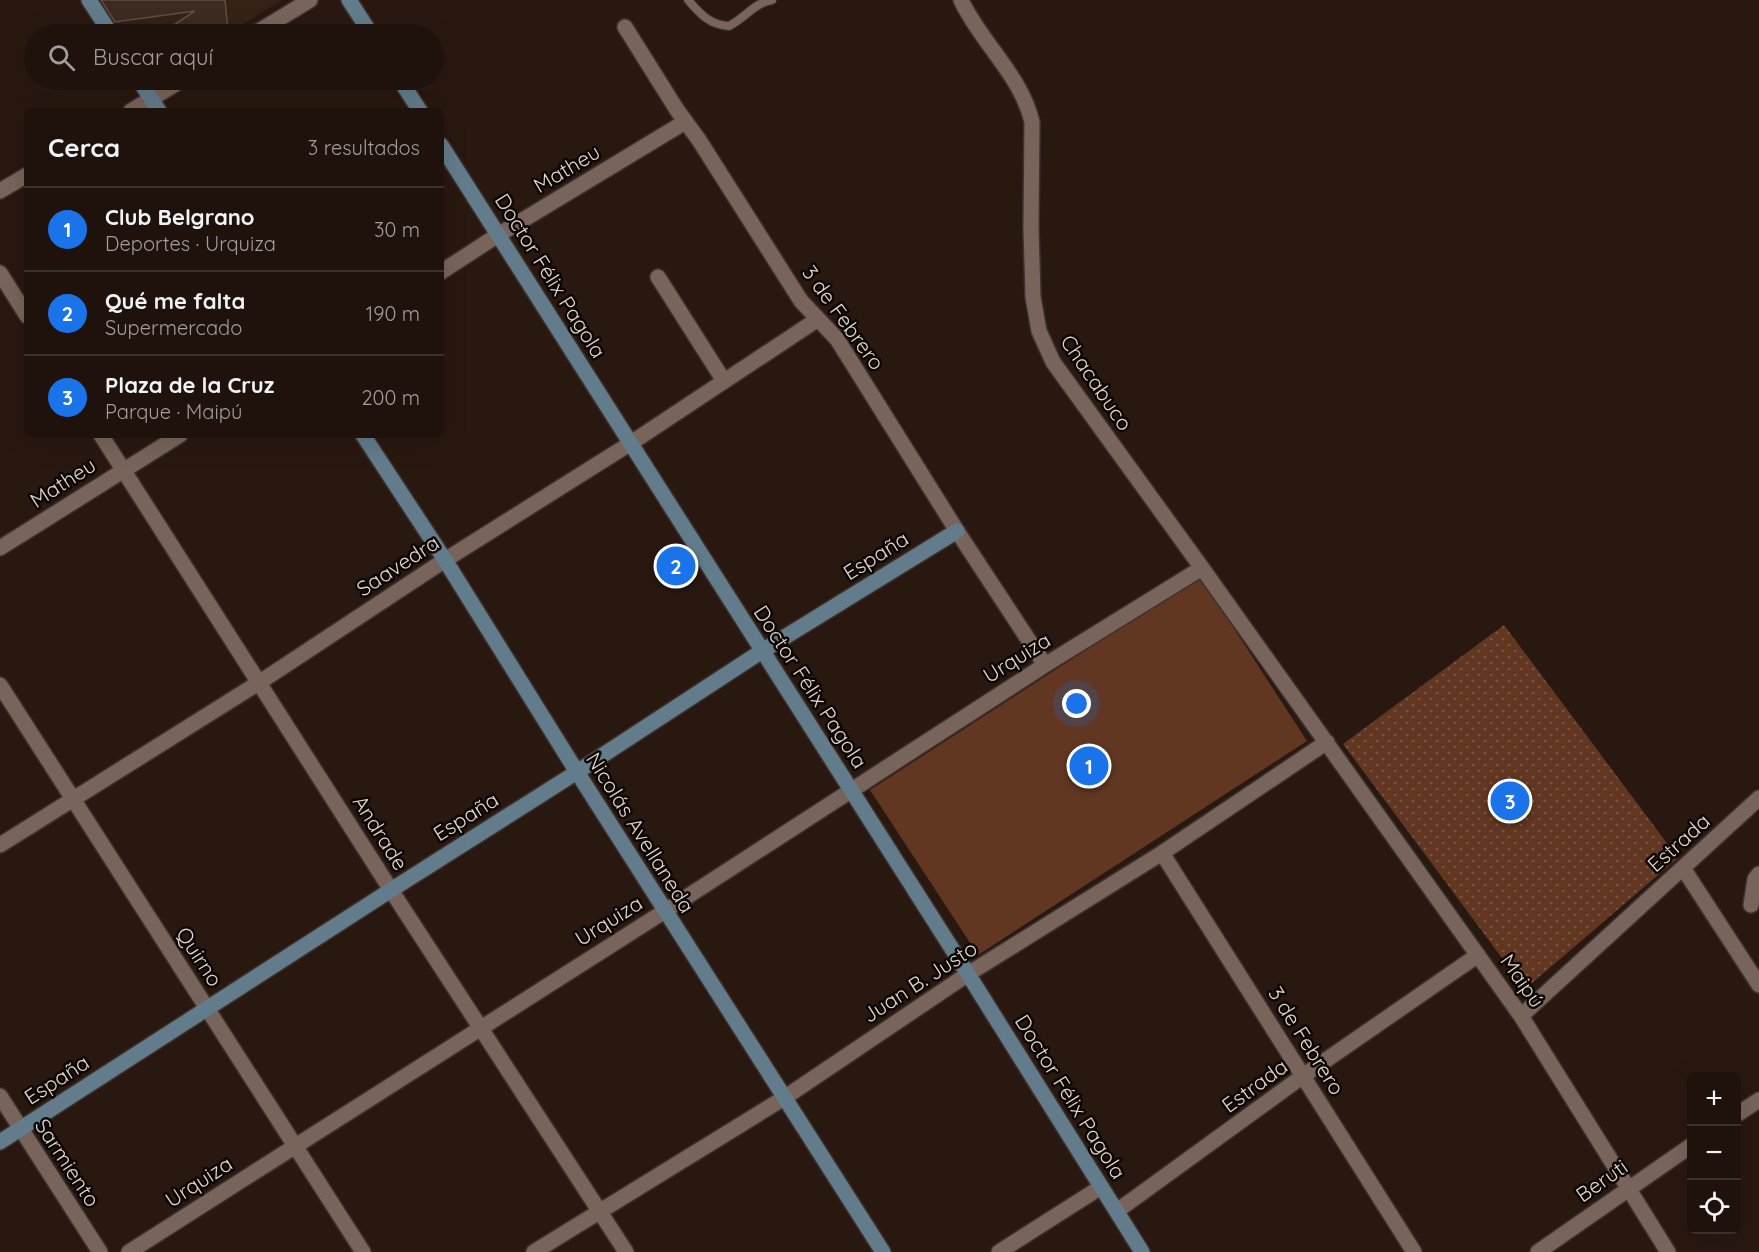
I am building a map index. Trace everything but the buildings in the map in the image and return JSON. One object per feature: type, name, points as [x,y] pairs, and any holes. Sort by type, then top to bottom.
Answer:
[{"type":"street","points":[[89,0],[105,24]]},
{"type":"street","points":[[270,24],[309,0]]},
{"type":"street","points":[[349,0],[365,24]]},
{"type":"street","name":"Chacabuco","points":[[961,0],[982,38],[1021,89],[1028,105],[1032,122],[1033,297],[1043,343],[1053,362],[1327,742]]},
{"type":"street","name":"3 de Febrero","points":[[625,27],[801,301],[837,339],[957,531],[1045,665]]},
{"type":"street","points":[[145,90],[155,105],[171,90]]},
{"type":"street","points":[[406,90],[418,108]]},
{"type":"street","name":"Matheu","points":[[444,270],[685,122]]},
{"type":"street","name":"Doctor Félix Pagola","points":[[444,150],[1142,1252]]},
{"type":"street","points":[[0,191],[24,177]]},
{"type":"street","points":[[0,273],[24,311]]},
{"type":"street","points":[[658,277],[724,381]]},
{"type":"street","name":"Saavedra","points":[[0,845],[260,682],[445,560],[631,443],[818,319]]},
{"type":"street","name":"Andrade","points":[[103,438],[391,890],[626,1252]]},
{"type":"street","name":"Matheu","points":[[0,548],[175,438]]},
{"type":"street","name":"Nicolás Avellaneda","points":[[365,438],[445,560],[882,1252]]},
{"type":"street","name":"España","points":[[0,1142],[762,651],[957,531]]},
{"type":"street","name":"Urquiza","points":[[129,1252],[665,911],[1045,665],[1202,568]]},
{"type":"street","name":"Quirno","points":[[0,685],[363,1252]]},
{"type":"street","name":"Juan B. Justo","points":[[534,1252],[784,1098],[968,974],[1162,853],[1327,742]]},
{"type":"street","name":"Maipú","points":[[1327,742],[1521,1016],[1668,1252]]},
{"type":"street","name":"Estrada","points":[[1521,1016],[1759,798]]},
{"type":"street","name":"3 de Febrero","points":[[1162,853],[1414,1252]]},
{"type":"street","points":[[1683,868],[1759,985]]},
{"type":"street","points":[[1751,905],[1755,879],[1759,874]]},
{"type":"street","name":"Estrada","points":[[1117,1211],[1304,1076],[1478,955]]},
{"type":"street","name":"Sarmiento","points":[[0,1096],[99,1252]]},
{"type":"street","points":[[1741,1112],[1759,1100]]},
{"type":"street","name":"Beruti","points":[[1538,1252],[1687,1148]]},
{"type":"street","points":[[999,1252],[1101,1187]]},
{"type":"lane","points":[[688,0],[710,22],[729,26],[740,21],[757,4],[772,0]]},
{"type":"shaded area","points":[[102,0],[282,0],[243,24],[118,24]]},
{"type":"shaded area","points":[[1200,576],[1307,741],[978,955],[870,790]]},
{"type":"shaded area","points":[[1504,625],[1678,858],[1525,989],[1343,744]]},
{"type":"place","name":"Qué me falta","points":[[676,566]]},
{"type":"place","name":"Club Belgrano","points":[[1089,766]]},
{"type":"place","name":"Plaza de la Cruz","points":[[1510,801]]}]
